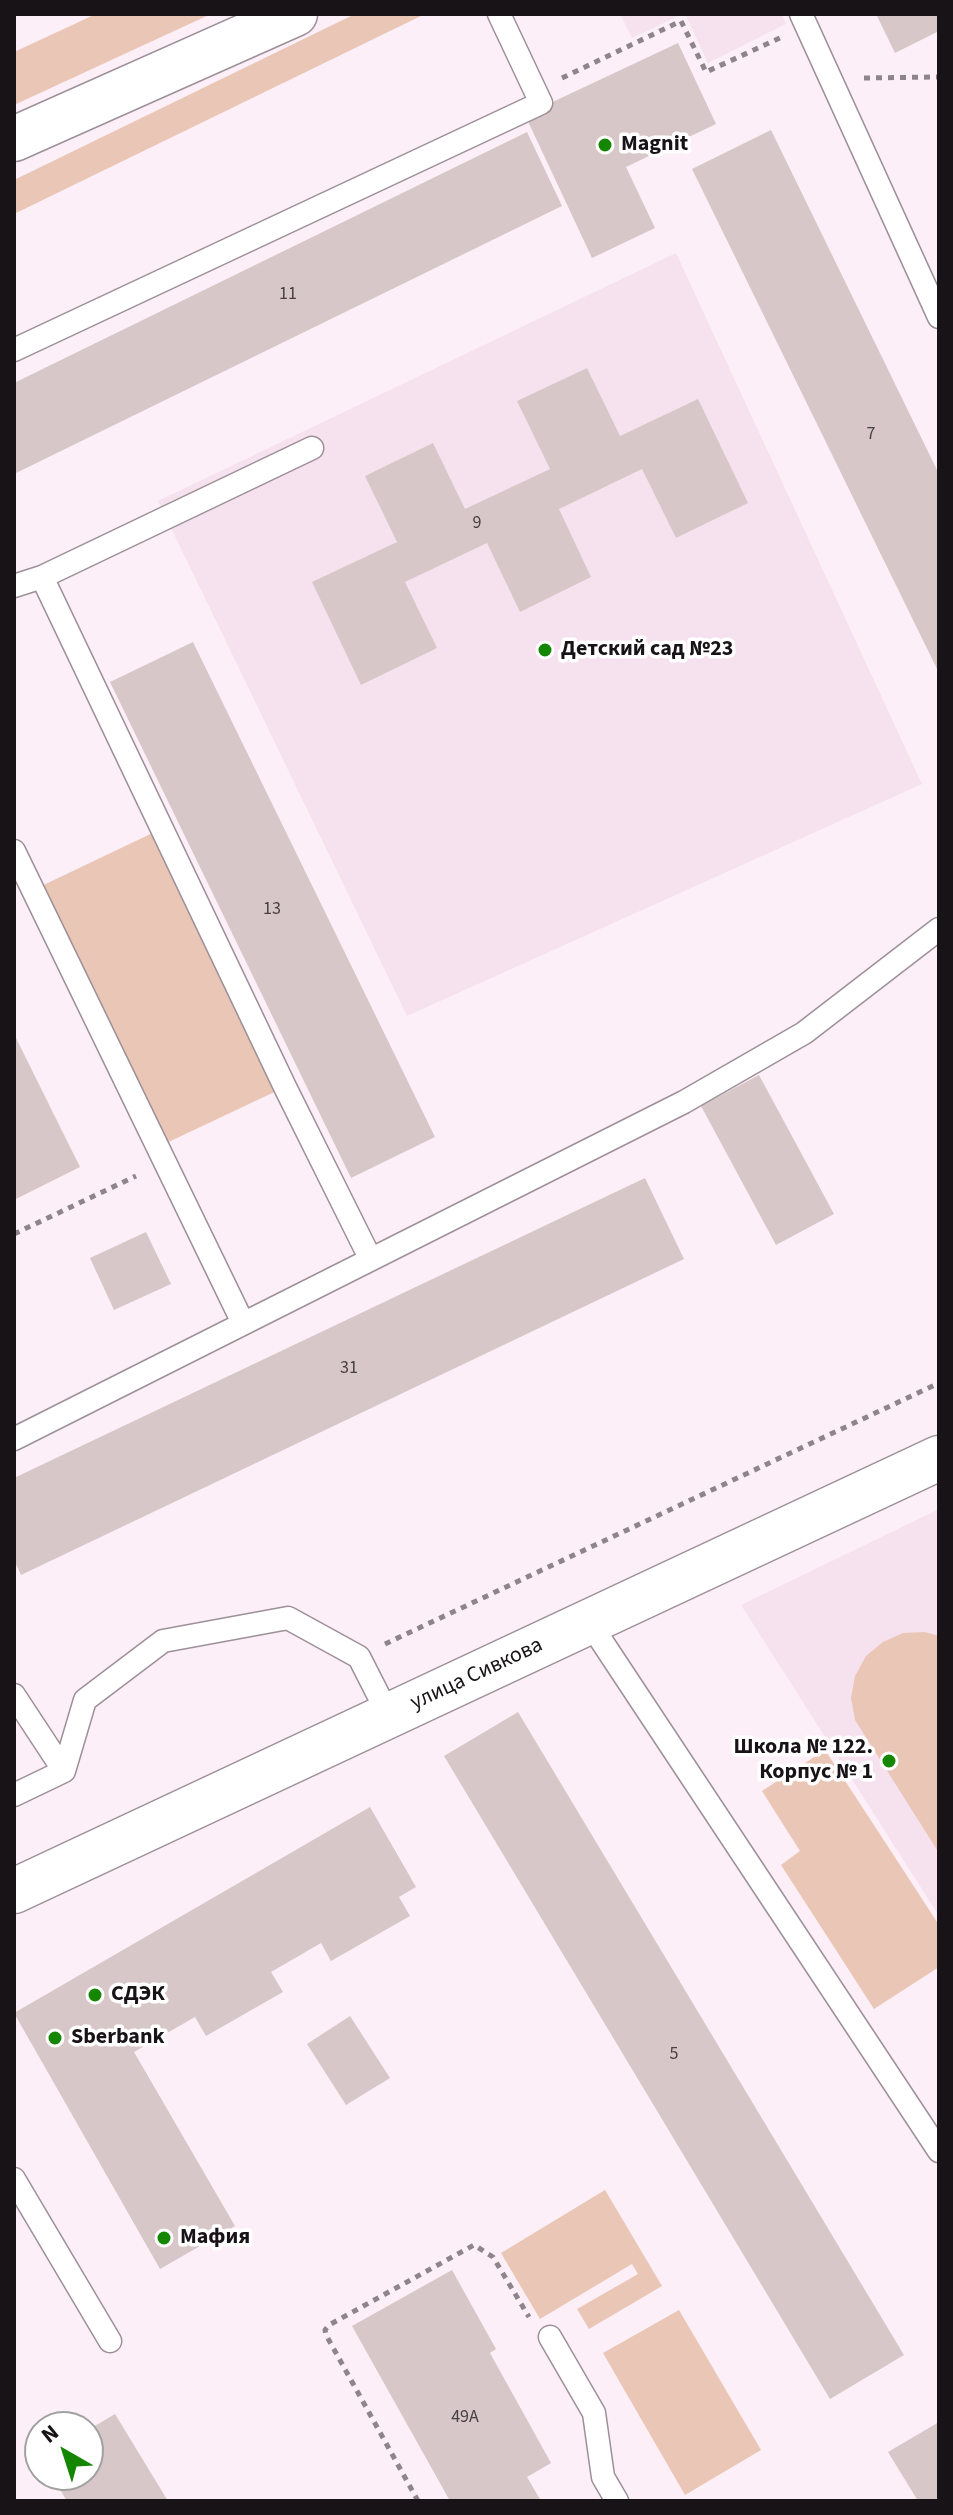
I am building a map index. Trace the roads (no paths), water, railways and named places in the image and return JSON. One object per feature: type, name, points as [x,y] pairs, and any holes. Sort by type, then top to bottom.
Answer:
[{"type":"street","points":[[14,139],[295,14]]},
{"type":"street","name":"улица Сивкова","points":[[14,1891],[939,1458]]},
{"type":"lane","points":[[14,350],[541,103],[499,14]]},
{"type":"lane","points":[[804,20],[939,317]]},
{"type":"lane","points":[[14,586],[42,577],[312,448]]},
{"type":"lane","points":[[42,577],[370,1258]]},
{"type":"lane","points":[[14,851],[243,1323]]},
{"type":"lane","points":[[14,1439],[684,1102],[804,1033],[939,929]]},
{"type":"lane","points":[[14,1795],[64,1771],[85,1700],[163,1641],[288,1618],[359,1657],[389,1716]]},
{"type":"lane","points":[[589,1622],[939,2151]]},
{"type":"lane","points":[[14,1695],[64,1771]]},
{"type":"lane","points":[[14,2179],[110,2341]]},
{"type":"lane","points":[[550,2337],[594,2413],[603,2477],[617,2501]]},
{"type":"place","name":"Magnit","points":[[605,145]]},
{"type":"place","name":"Детский сад №23","points":[[545,650]]},
{"type":"place","name":"Школа № 122. Корпус № 1","points":[[889,1761]]},
{"type":"place","name":"СДЭК","points":[[95,1995]]},
{"type":"place","name":"Sberbank","points":[[55,2038]]},
{"type":"place","name":"Мафия","points":[[164,2238]]}]
